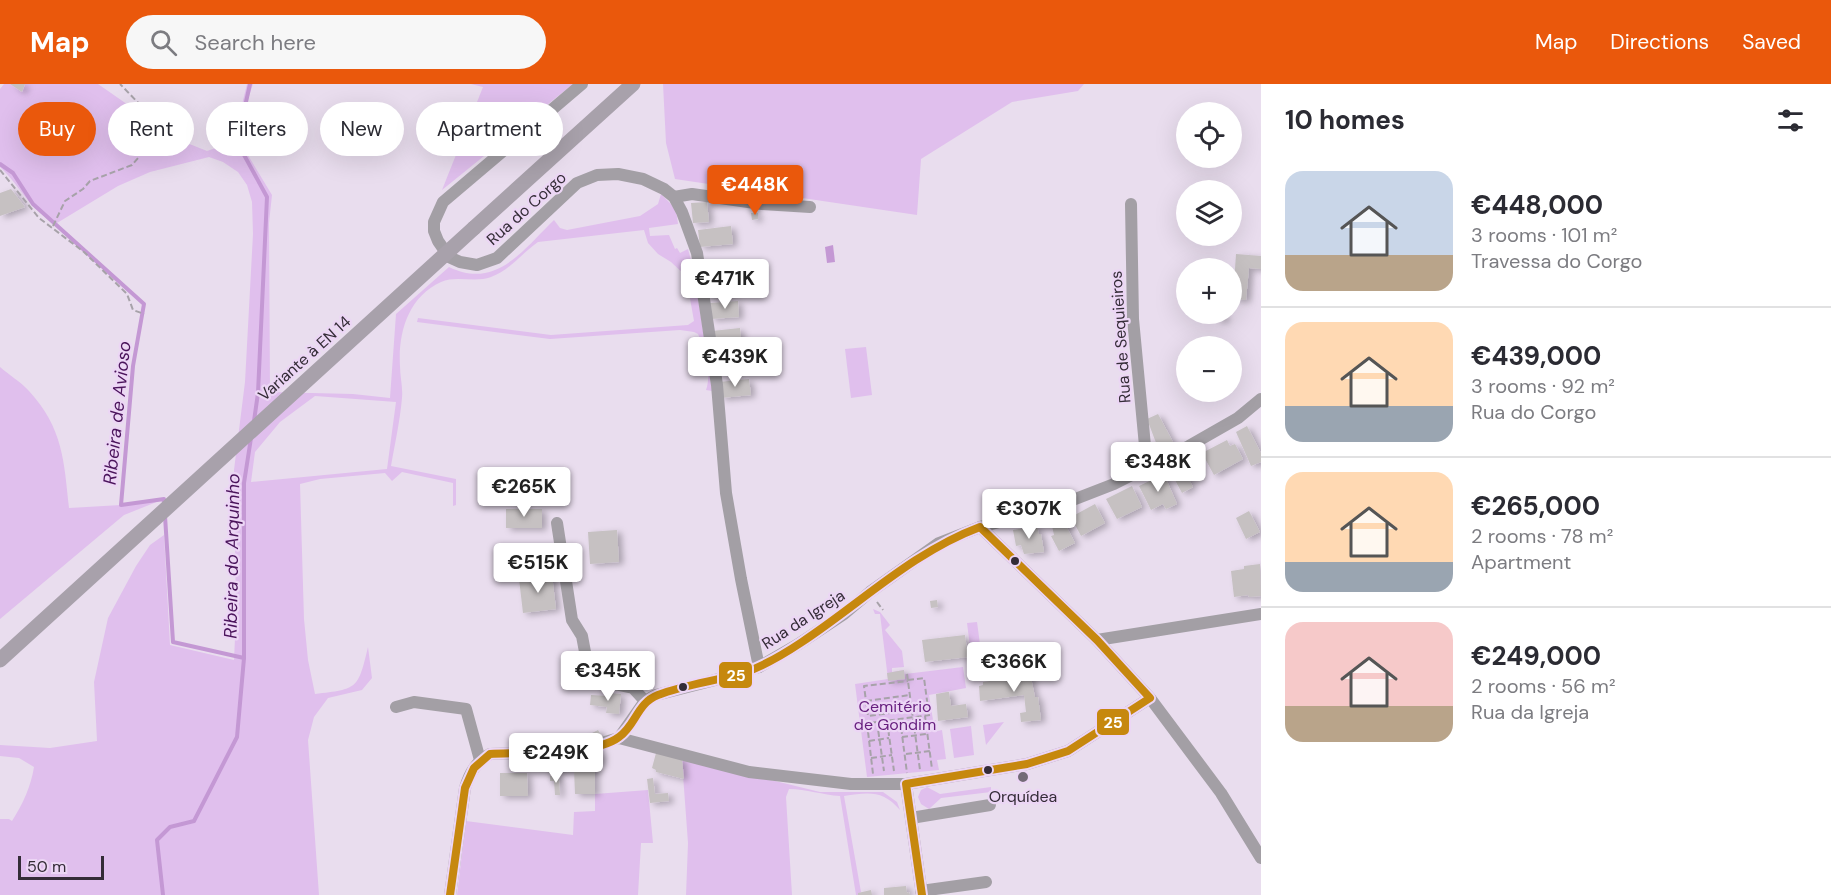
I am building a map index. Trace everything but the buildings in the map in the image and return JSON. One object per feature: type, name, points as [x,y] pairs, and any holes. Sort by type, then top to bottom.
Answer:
[{"type":"main road","name":"Variante à EN 14","points":[[0,660],[633,84]]},
{"type":"street","name":"Rua do Corgo","points":[[582,84],[442,202],[434,222],[434,231],[449,257],[477,265],[497,258],[577,183],[597,175],[618,174],[643,179],[664,189],[674,197]]},
{"type":"street","points":[[759,666],[726,493],[717,385],[697,253],[674,197],[692,194],[762,204],[810,207]]},
{"type":"street","name":"Rua de Sequieiros","points":[[1131,204],[1133,320],[1147,467]]},
{"type":"street","name":"Rua da Igreja","points":[[645,701],[656,695],[759,666],[797,645],[844,614],[870,592],[939,543],[981,527],[1052,508],[1114,484],[1238,418],[1261,399]]},
{"type":"street","points":[[557,523],[572,620],[582,636],[589,673],[595,680],[633,688],[645,701],[619,738]]},
{"type":"street","points":[[981,527],[1097,640],[1150,698],[1221,793],[1261,858]]},
{"type":"street","points":[[1097,640],[1261,614]]},
{"type":"street","points":[[450,895],[465,788],[469,774],[480,760],[490,754],[574,751],[619,738],[749,772],[851,784],[1027,765],[1068,751],[1150,698]]},
{"type":"street","points":[[396,707],[414,702],[465,709],[480,760]]},
{"type":"street","points":[[907,778],[922,893],[986,882]]},
{"type":"street","points":[[911,818],[990,805]]},
{"type":"path","points":[[53,225],[65,201],[83,189],[90,181],[132,165],[139,157],[146,137],[150,114],[120,84]]},
{"type":"path","points":[[0,170],[39,218],[53,225],[93,260],[127,294],[133,310],[142,313]]},
{"type":"path","points":[[907,674],[920,772]]},
{"type":"path","points":[[924,678],[928,708],[868,716],[864,686],[908,680],[924,678]]},
{"type":"path","points":[[866,701],[910,695]]},
{"type":"path","points":[[862,724],[930,715]]},
{"type":"path","points":[[925,716],[932,769]]},
{"type":"path","points":[[900,719],[907,778]]},
{"type":"path","points":[[887,721],[894,774]]},
{"type":"path","points":[[877,722],[884,774]]},
{"type":"path","points":[[867,723],[874,775]]},
{"type":"path","points":[[902,737],[927,734]]},
{"type":"path","points":[[869,741],[889,738]]},
{"type":"path","points":[[905,754],[930,752]]},
{"type":"path","points":[[872,758],[892,756]]},
{"type":"green space","points":[[4,84],[10,84],[22,92],[25,84],[98,84],[124,102],[108,102],[108,156],[194,156],[194,146],[206,151],[206,156],[248,156],[272,195],[269,223],[270,392],[353,394],[390,398],[396,314],[449,267],[466,273],[481,274],[495,270],[520,254],[554,220],[560,228],[567,230],[640,216],[658,204],[661,194],[676,209],[678,224],[649,228],[650,236],[669,235],[675,249],[677,248],[680,253],[688,249],[694,271],[712,391],[706,390],[707,362],[698,334],[694,332],[680,330],[550,339],[417,322],[418,318],[551,335],[688,325],[694,321],[686,276],[658,254],[648,243],[644,230],[538,242],[498,274],[485,279],[447,280],[430,289],[413,306],[403,329],[400,354],[402,398],[391,466],[456,479],[456,505],[453,506],[453,483],[402,472],[392,481],[385,473],[320,479],[300,484],[304,619],[308,660],[315,694],[348,688],[354,684],[362,671],[368,647],[372,678],[362,690],[328,698],[314,717],[308,740],[319,895],[0,895],[0,819],[12,821],[26,795],[34,767],[19,758],[0,756],[0,745],[50,748],[97,741],[94,682],[108,618],[150,545],[164,535],[170,645],[234,660],[236,616],[234,470],[245,382],[253,234],[252,202],[247,185],[238,172],[223,162],[209,157],[150,172],[118,186],[57,223],[40,213],[0,167],[0,89]],"holes":[[[315,396],[396,402],[387,469],[251,482],[255,452],[280,422]]]},
{"type":"green space","points":[[247,84],[253,84],[247,102],[243,102]]},
{"type":"green space","points":[[471,84],[573,84],[551,102],[477,102],[483,87]]},
{"type":"green space","points":[[663,84],[1084,84],[1078,91],[1012,102],[921,159],[917,215],[675,179],[666,143]]},
{"type":"green space","points":[[456,156],[484,156],[442,190]]},
{"type":"green space","points":[[866,347],[872,395],[851,398],[845,349]]},
{"type":"green space","points":[[0,367],[29,391],[49,418],[60,446],[69,508],[121,505],[164,499],[124,515],[0,619]]},
{"type":"green space","name":"Cemitério de Gondim","points":[[873,609],[880,612],[890,625],[885,630],[902,651],[904,667],[892,668],[892,672],[904,670],[905,674],[963,667],[966,688],[929,695],[937,731],[942,730],[946,759],[937,760],[939,770],[867,777],[855,684],[888,679],[880,614],[875,614]]},
{"type":"green space","points":[[977,622],[982,659],[1024,654],[1030,669],[971,677],[969,663],[972,662],[967,623]]},
{"type":"green space","points":[[1004,722],[986,745],[983,725]]},
{"type":"green space","points":[[971,726],[974,755],[954,758],[950,729]]},
{"type":"green space","points":[[689,760],[820,792],[883,792],[897,802],[900,810],[888,799],[875,794],[844,796],[861,892],[858,895],[856,895],[840,796],[789,789],[786,797],[792,895],[686,895],[688,843],[682,761]]},
{"type":"green space","points":[[927,787],[940,794],[991,787],[991,792],[941,798],[929,809],[921,804],[918,797],[921,790]]},
{"type":"green space","points":[[648,790],[653,843],[641,843],[638,895],[457,895],[466,821],[573,835],[574,812],[595,811],[595,794]]},
{"type":"shaded area","points":[[833,245],[835,262],[827,263],[825,247]]},
{"type":"waterway","name":"Ribeira do Arquinho","points":[[250,84],[237,142],[267,197],[258,393],[254,421]]},
{"type":"waterway","name":"Ribeira de Avioso","points":[[0,164],[13,173],[33,204],[144,304],[133,366],[121,505],[164,499],[164,503]]},
{"type":"waterway","name":"Ribeira do Arquinho","points":[[163,895],[157,840],[170,827],[194,821],[237,737],[244,658],[244,483],[251,438]]},
{"type":"waterway","name":"Ribeira de Avioso","points":[[165,516],[173,642],[244,658]]},
{"type":"transit line","name":"25","points":[[450,895],[465,788],[474,768],[490,754],[576,750],[608,743],[625,732],[645,703],[651,699],[679,688],[746,672],[768,663],[824,627],[910,564],[932,550],[980,527],[1097,640],[1150,698],[1068,751],[1027,764],[906,784],[922,895]]},
{"type":"place","name":"Orquídea","points":[[1023,777]]}]
